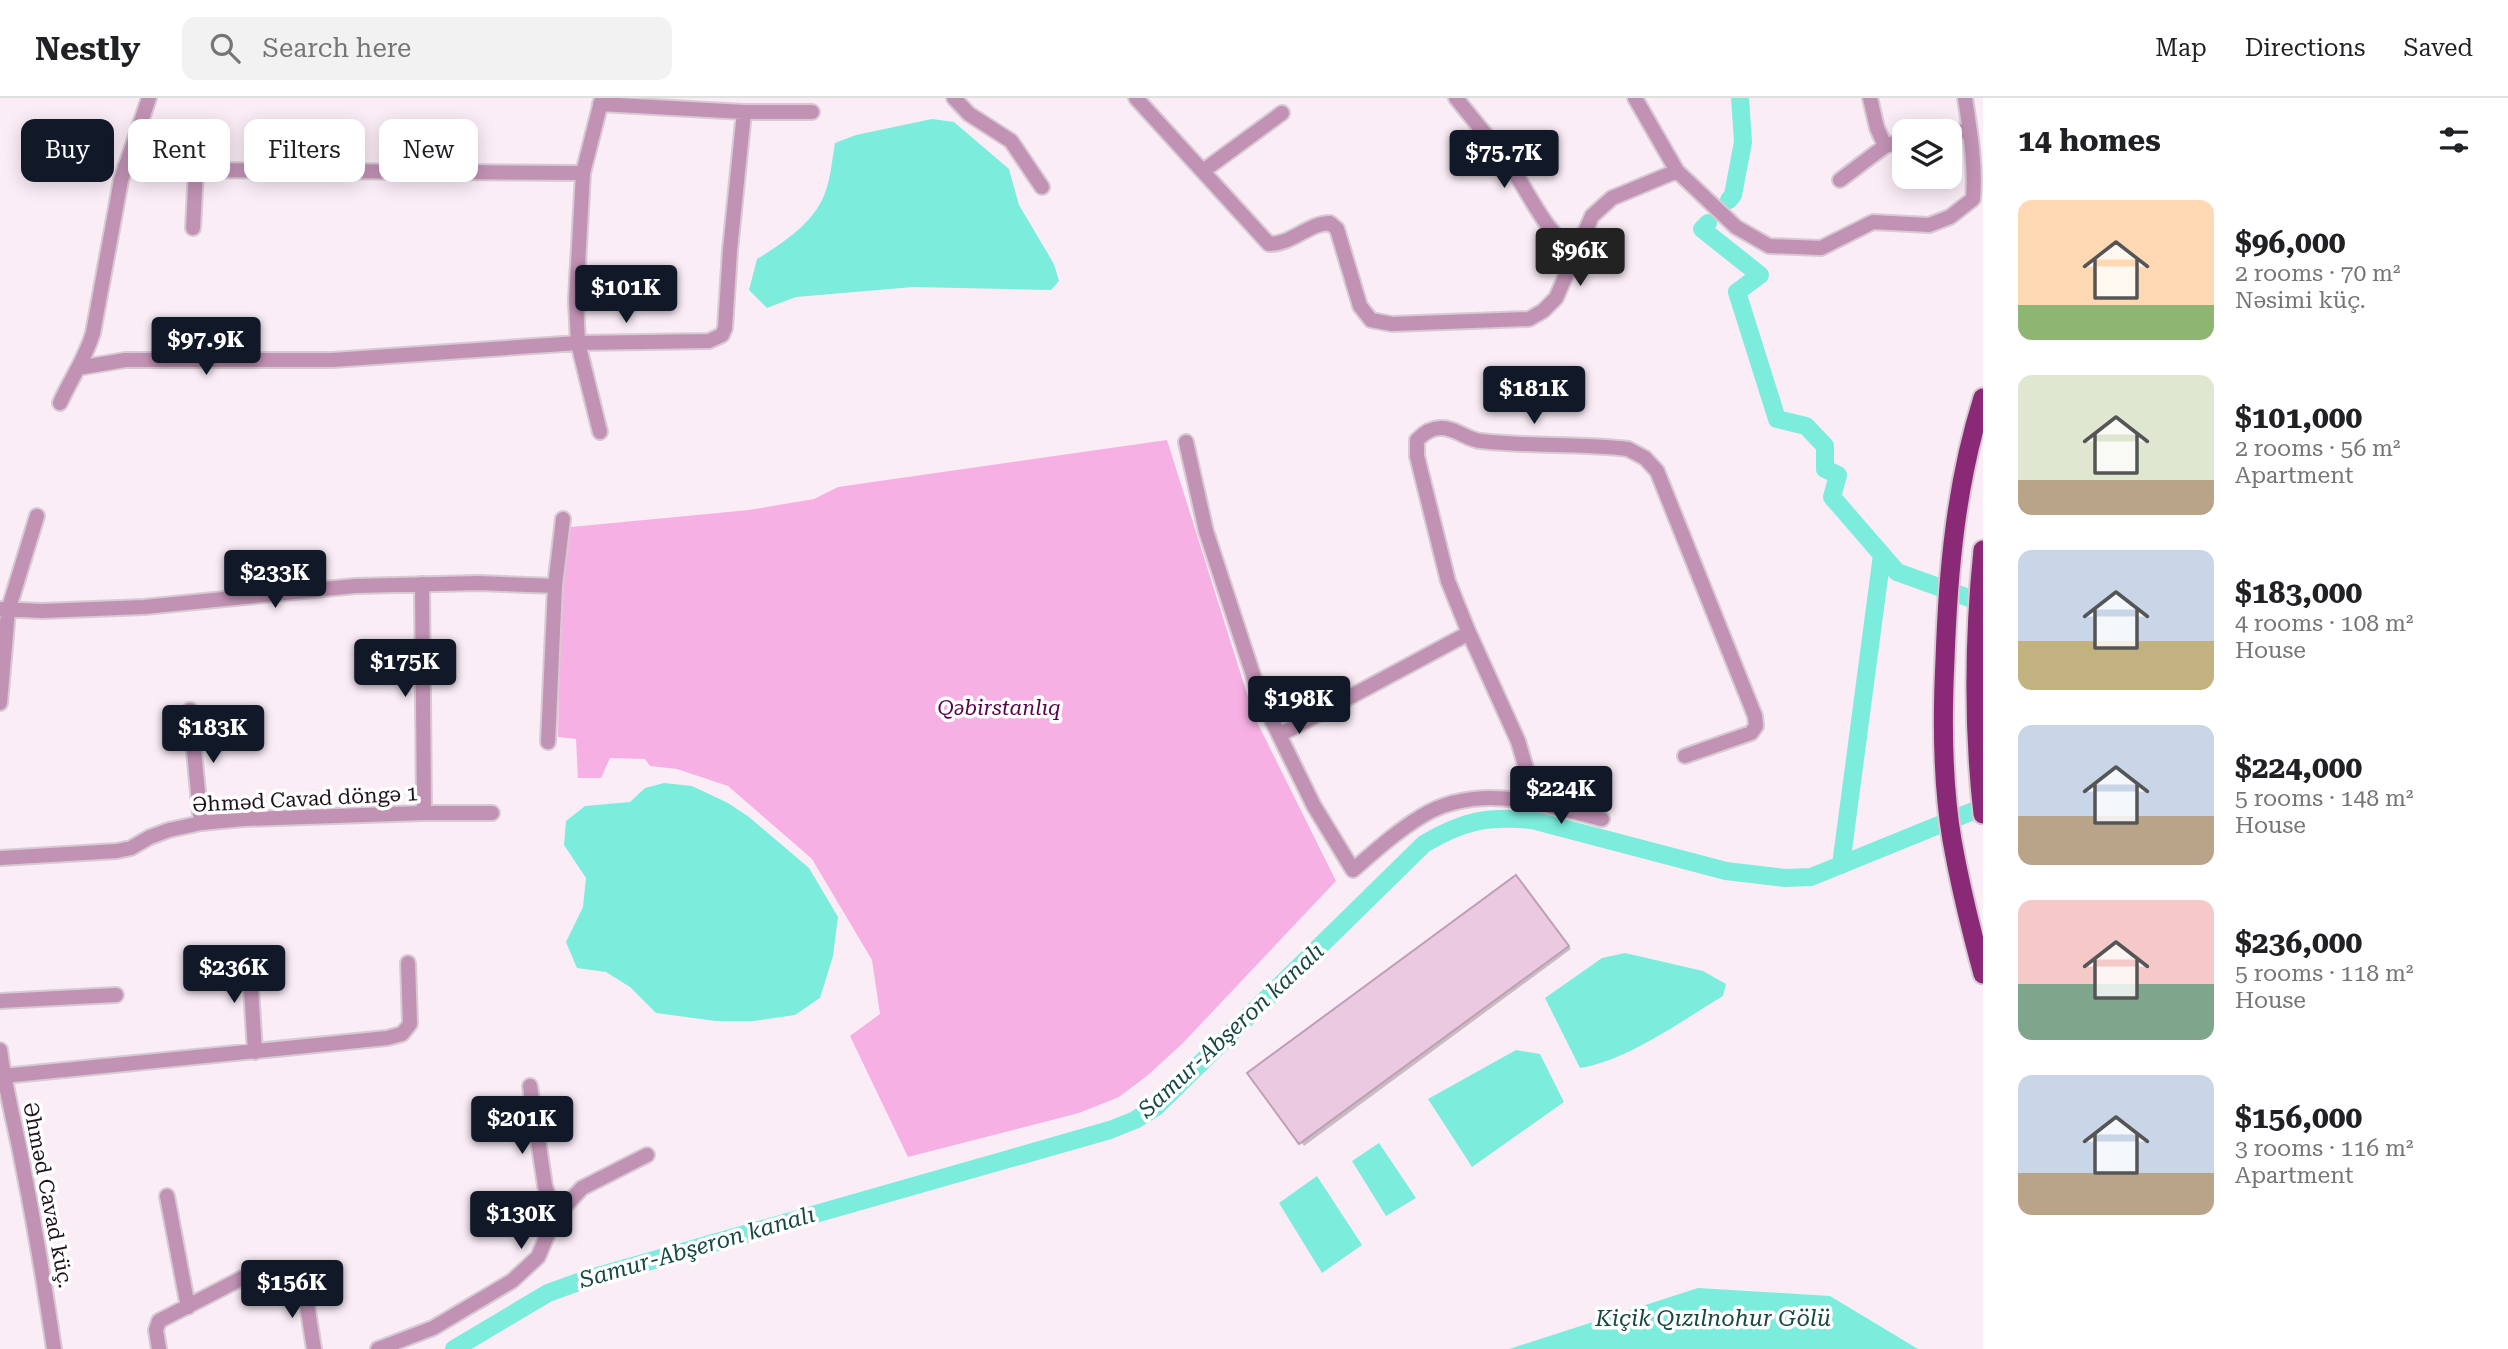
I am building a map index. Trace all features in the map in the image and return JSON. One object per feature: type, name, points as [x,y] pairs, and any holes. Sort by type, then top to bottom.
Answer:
[{"type":"highway","points":[[1983,398],[1968,445],[1953,541],[1948,586],[1943,704],[1943,742],[1951,838],[1966,914],[1983,974]]},
{"type":"highway","points":[[1983,551],[1976,654],[1976,733],[1983,814]]},
{"type":"highway","points":[[1976,654],[1983,618]]},
{"type":"street","points":[[60,403],[68,384],[86,356],[93,333],[121,180],[149,98]]},
{"type":"street","points":[[954,98],[969,114],[1011,141],[1042,187]]},
{"type":"street","points":[[1136,98],[1269,244],[1283,244],[1322,223],[1330,223],[1337,229],[1360,306],[1371,320],[1392,324],[1529,319],[1544,311],[1556,298],[1592,216],[1612,198],[1677,171]]},
{"type":"street","points":[[1456,98],[1514,171],[1548,228],[1563,244],[1577,253]]},
{"type":"street","points":[[1635,98],[1677,171],[1736,227],[1769,246],[1821,248],[1873,222],[1929,225],[1950,217],[1973,199],[1978,152],[1970,131],[1965,98]]},
{"type":"street","points":[[1870,98],[1877,128],[1885,146]]},
{"type":"street","points":[[600,432],[578,343],[576,301],[583,173],[601,101],[744,111],[812,111]]},
{"type":"street","points":[[78,368],[125,360],[332,360],[578,343],[709,341],[722,335],[725,328],[744,111]]},
{"type":"street","points":[[1203,171],[1282,113]]},
{"type":"street","points":[[1962,131],[1970,131]]},
{"type":"street","points":[[1840,180],[1885,146],[1892,144]]},
{"type":"street","points":[[230,170],[583,173]]},
{"type":"street","points":[[193,228],[195,182]]},
{"type":"street","points":[[1530,800],[1526,768],[1518,741],[1448,581],[1433,527],[1417,456],[1417,440],[1422,434],[1440,428],[1451,429],[1478,441],[1628,449],[1645,458],[1657,471],[1755,716],[1756,726],[1751,733],[1685,756]]},
{"type":"street","points":[[1186,442],[1206,531],[1260,696],[1314,806],[1353,870],[1424,815],[1451,805],[1484,798],[1530,800],[1602,818]]},
{"type":"street","points":[[0,703],[4,610],[37,516]]},
{"type":"street","points":[[548,742],[555,586],[563,519]]},
{"type":"street","points":[[4,610],[144,607],[355,586],[478,583],[555,586]]},
{"type":"street","points":[[422,584],[424,813]]},
{"type":"street","points":[[1279,735],[1469,633]]},
{"type":"street","points":[[190,710],[201,823]]},
{"type":"street","name":"Əhməd Cavad döngə 1","points":[[0,858],[117,851],[131,848],[169,830],[201,823],[243,819],[492,813]]},
{"type":"street","points":[[249,957],[255,1052]]},
{"type":"street","points":[[3,1076],[255,1052],[387,1038],[402,1034],[410,1024],[408,963]]},
{"type":"street","points":[[0,1001],[116,995]]},
{"type":"street","name":"Əhməd Cavad küç.","points":[[0,1050],[3,1076],[12,1107],[36,1231],[54,1349]]},
{"type":"street","points":[[530,1086],[545,1186],[555,1217]]},
{"type":"street","points":[[378,1349],[433,1328],[512,1281],[538,1257],[555,1217],[582,1188],[648,1155]]},
{"type":"street","points":[[167,1196],[188,1307]]},
{"type":"street","points":[[159,1349],[156,1330],[159,1321],[252,1273]]},
{"type":"street","points":[[304,1285],[314,1349]]},
{"type":"green space","name":"Qəbirstanlıq","points":[[1167,440],[1254,716],[1336,881],[1182,1044],[1119,1097],[1079,1113],[908,1157],[850,1036],[880,1014],[872,960],[812,859],[728,786],[677,769],[650,766],[645,759],[610,758],[601,778],[578,778],[576,739],[558,737],[561,596],[571,527],[749,510],[814,499],[838,487]]},
{"type":"water","points":[[932,119],[954,122],[1009,169],[1019,205],[1054,264],[1059,281],[1051,290],[913,287],[796,297],[767,308],[749,290],[757,259],[806,223],[820,204],[830,175],[835,143],[856,135]]},
{"type":"water","points":[[664,783],[692,786],[728,803],[749,817],[809,868],[838,917],[833,956],[820,998],[795,1015],[754,1021],[716,1021],[656,1013],[630,987],[606,972],[577,968],[566,942],[583,907],[586,878],[564,845],[566,821],[585,806],[630,802],[645,788]]},
{"type":"water","points":[[1625,953],[1703,971],[1726,984],[1723,996],[1636,1048],[1598,1064],[1580,1068],[1545,998],[1602,958]]},
{"type":"water","points":[[1516,1050],[1540,1054],[1564,1102],[1472,1167],[1428,1099]]},
{"type":"water","points":[[1379,1143],[1416,1198],[1386,1216],[1352,1161]]},
{"type":"water","points":[[1317,1176],[1362,1245],[1322,1273],[1279,1203]]},
{"type":"water","name":"Kiçik Qızılnohur Gölü","points":[[1698,1288],[1830,1296],[1918,1349],[1509,1349]]},
{"type":"building","points":[[1516,875],[1569,946],[1299,1144],[1247,1073]]},
{"type":"waterway","points":[[1729,200],[1733,195],[1743,142],[1740,98]]},
{"type":"waterway","points":[[1708,223],[1702,229],[1760,275],[1737,292],[1777,419],[1806,426],[1825,446],[1825,469],[1838,475],[1832,497],[1897,572],[1983,603]]},
{"type":"waterway","points":[[1841,865],[1882,555]]},
{"type":"waterway","name":"Samur-Abşeron kanalı","points":[[454,1349],[548,1293],[584,1280],[1110,1130],[1135,1120],[1156,1107],[1424,844],[1463,825],[1501,819],[1532,820],[1726,871],[1785,878],[1811,877],[1983,807]]}]
